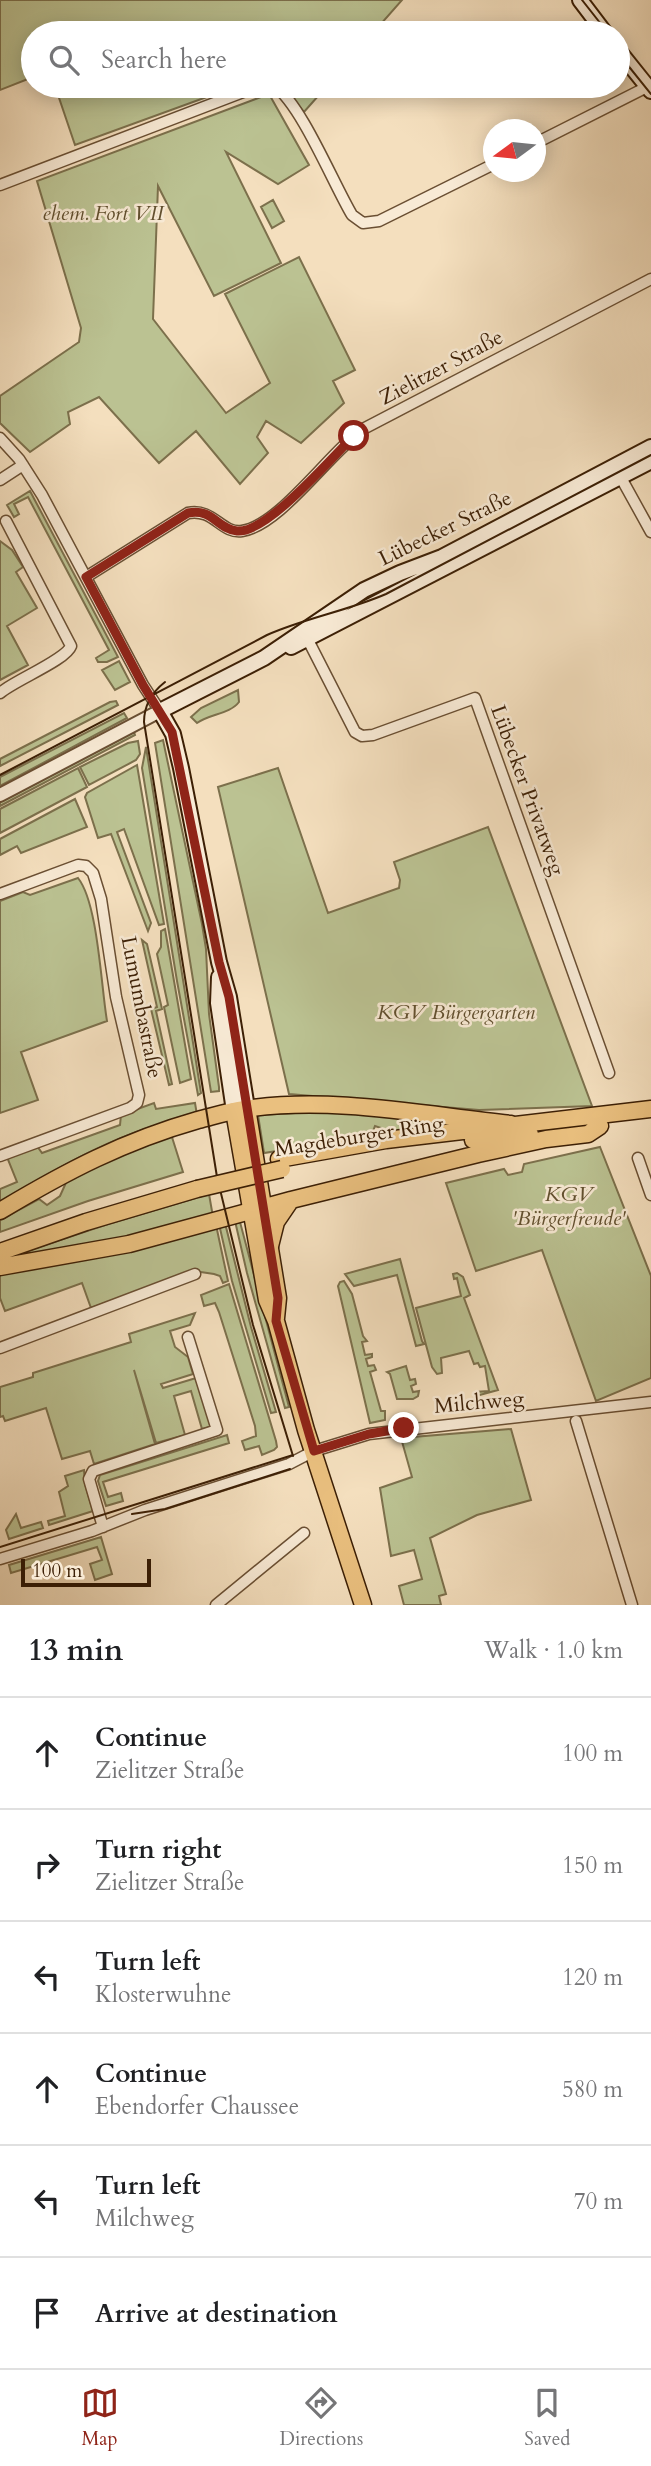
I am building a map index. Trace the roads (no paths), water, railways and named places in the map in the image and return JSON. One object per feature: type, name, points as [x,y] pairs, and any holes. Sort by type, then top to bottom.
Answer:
[{"type":"main road","points":[[580,0],[596,21]]},
{"type":"main road","points":[[630,64],[650,88]]},
{"type":"main road","name":"Lübecker Straße","points":[[264,658],[364,590],[442,557],[651,447]]},
{"type":"main road","name":"Lübecker Straße","points":[[160,711],[264,658],[308,640],[651,461]]},
{"type":"main road","points":[[160,711],[173,734],[219,962],[229,997],[240,1110],[257,1210],[267,1300],[276,1321],[363,1605]]},
{"type":"main road","points":[[0,1211],[110,1150],[169,1129],[240,1110],[326,1105],[511,1125]]},
{"type":"main road","name":"Magdeburger Ring","points":[[0,1241],[99,1207],[386,1140],[651,1109]]},
{"type":"main road","name":"Magdeburger Ring","points":[[280,1164],[651,1119]]},
{"type":"main road","points":[[0,1267],[129,1244],[291,1200],[513,1147],[588,1134],[600,1126]]},
{"type":"main road","name":"Magdeburger Ring","points":[[0,1252],[196,1184]]},
{"type":"main road","points":[[269,1250],[276,1222],[291,1200]]},
{"type":"main road","points":[[257,1210],[269,1250],[278,1298],[276,1321]]},
{"type":"street","points":[[630,98],[650,88]]},
{"type":"street","points":[[0,185],[228,98]]},
{"type":"street","points":[[288,98],[352,215],[363,223],[379,221],[483,169]]},
{"type":"street","points":[[546,138],[629,98]]},
{"type":"street","name":"Zielitzer Straße","points":[[86,577],[188,513],[207,514],[235,531],[256,525],[282,508],[337,452],[365,428],[651,279]]},
{"type":"street","points":[[0,438],[23,464],[42,495],[143,685],[160,711],[0,795]]},
{"type":"street","points":[[0,480],[23,464]]},
{"type":"street","points":[[621,476],[650,527]]},
{"type":"street","points":[[0,693],[66,654],[71,646],[6,521]]},
{"type":"street","name":"Lübecker Privatweg","points":[[308,640],[355,732],[362,736],[373,736],[475,698],[609,1073]]},
{"type":"street","name":"Lumumbastraße","points":[[0,894],[77,865],[86,866],[93,873],[103,907],[116,996],[139,1097],[137,1103],[130,1108],[0,1156]]},
{"type":"street","points":[[638,1158],[651,1195]]},
{"type":"street","points":[[0,1348],[195,1274]]},
{"type":"street","points":[[103,1527],[89,1479],[93,1471],[217,1430],[188,1337]]},
{"type":"street","name":"Milchweg","points":[[0,1559],[289,1465],[314,1451],[369,1434],[404,1428],[650,1405]]},
{"type":"street","points":[[576,1421],[632,1605]]},
{"type":"street","points":[[216,1605],[304,1533]]},
{"type":"tram line","points":[[582,0],[599,21]]},
{"type":"tram line","points":[[630,68],[651,94]]},
{"type":"tram line","points":[[0,775],[267,635],[386,594],[651,455]]},
{"type":"tram line","points":[[165,682],[149,700],[144,722],[217,1177],[253,1325],[293,1456]]},
{"type":"tram line","points":[[0,1547],[293,1455]]},
{"type":"tram line","points":[[132,1514],[165,1509],[290,1469]]},
{"type":"park label","name":"ehem. Fort VII","points":[[103,213]]},
{"type":"park label","name":"KGV Bürgergarten","points":[[456,1012]]},
{"type":"park label","name":"KGV 'Bürgerfreude'","points":[[569,1206]]}]
